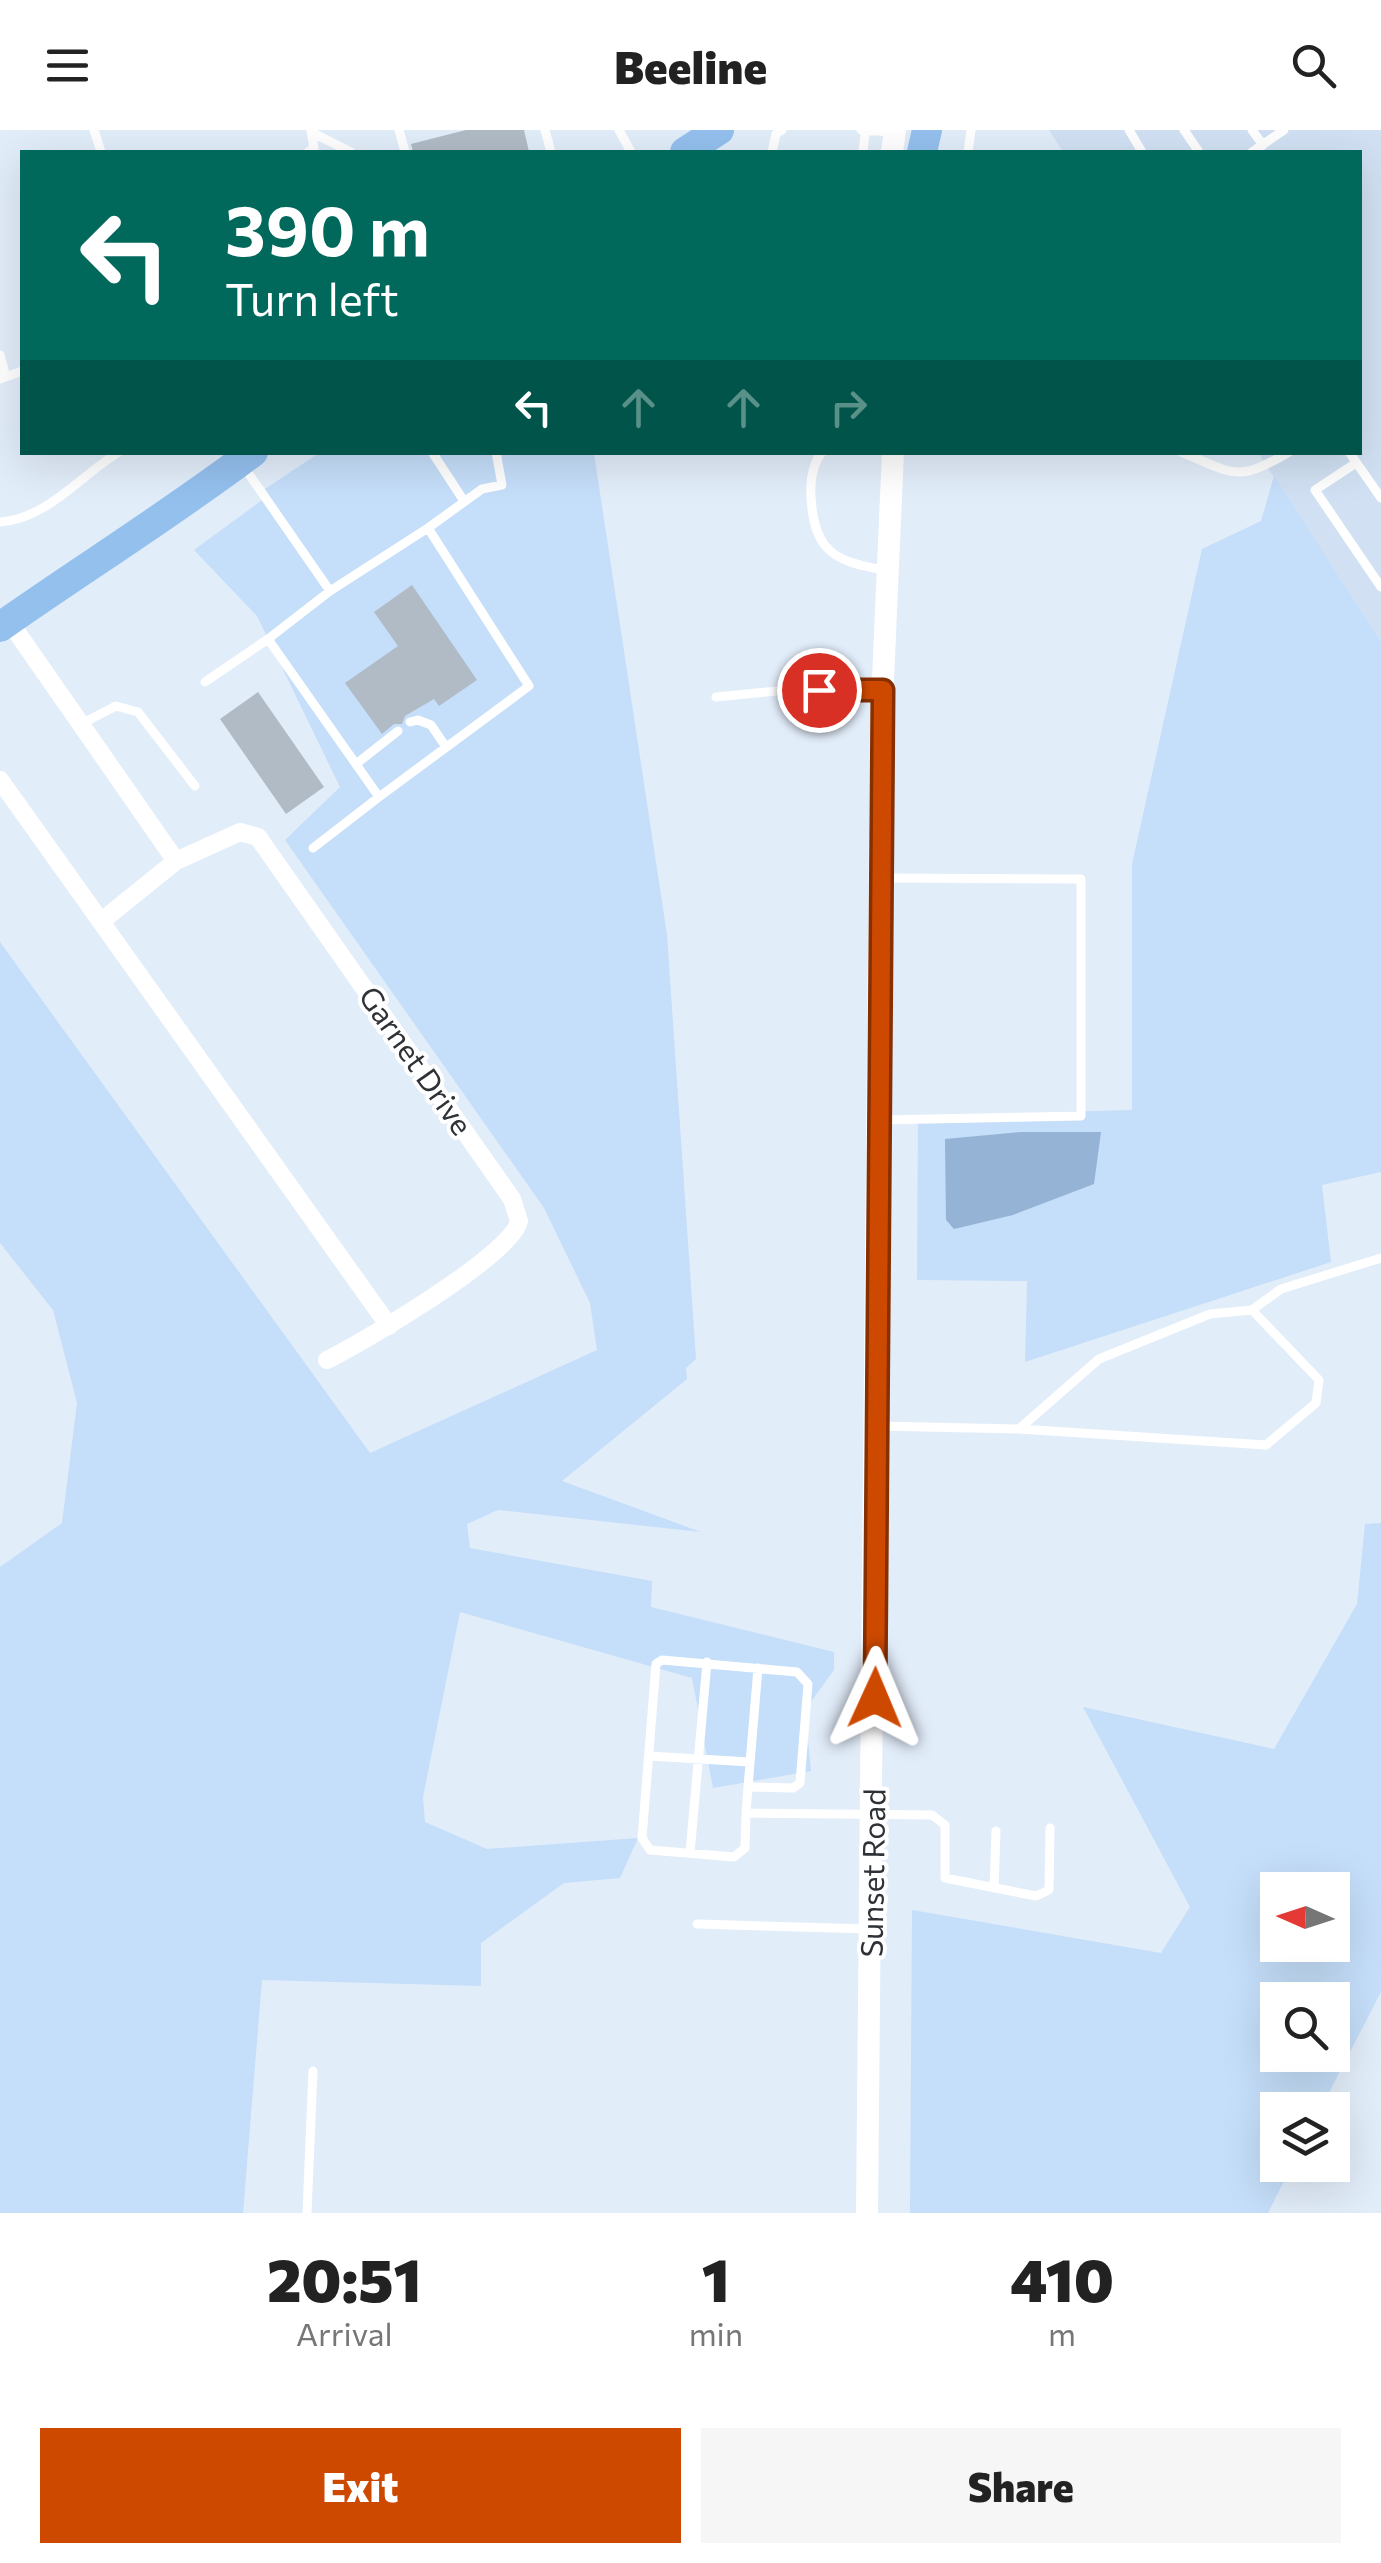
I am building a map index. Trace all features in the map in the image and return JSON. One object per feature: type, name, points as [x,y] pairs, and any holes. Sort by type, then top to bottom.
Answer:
[{"type":"highway","points":[[4,624],[127,537],[214,484],[242,456]]},
{"type":"street","name":"Sunset Road","points":[[867,2213],[873,1928],[883,690],[892,455]]},
{"type":"street","points":[[4,624],[81,724],[176,860]]},
{"type":"street","points":[[0,780],[389,1326]]},
{"type":"street","name":"Garnet Drive","points":[[103,920],[176,860],[240,832],[258,837],[512,1200],[519,1221],[503,1248],[389,1326],[326,1360]]},
{"type":"lane","points":[[1252,130],[1263,145]]},
{"type":"lane","points":[[1255,150],[1284,130]]},
{"type":"lane","points":[[311,131],[347,150]]},
{"type":"lane","points":[[863,132],[894,138]]},
{"type":"lane","points":[[0,355],[3,378]]},
{"type":"lane","points":[[93,455],[98,465]]},
{"type":"lane","points":[[0,522],[29,516],[114,455]]},
{"type":"lane","points":[[434,455],[464,501]]},
{"type":"lane","points":[[205,682],[330,591],[482,489],[502,484],[497,455]]},
{"type":"lane","points":[[820,455],[814,462],[811,485],[812,526],[821,543],[836,557],[888,570]]},
{"type":"lane","points":[[1187,455],[1228,472],[1253,474],[1284,455]]},
{"type":"lane","points":[[1351,455],[1381,498]]},
{"type":"lane","points":[[242,456],[330,591]]},
{"type":"lane","points":[[1356,463],[1315,490],[1381,587]]},
{"type":"lane","points":[[313,848],[529,686],[428,528]]},
{"type":"lane","points":[[268,639],[379,797]]},
{"type":"lane","points":[[716,698],[786,690],[883,690]]},
{"type":"lane","points":[[81,724],[116,706],[138,712],[195,786]]},
{"type":"lane","points":[[410,722],[418,720],[431,726],[446,748]]},
{"type":"lane","points":[[356,764],[398,731]]},
{"type":"lane","points":[[880,1120],[1081,1116],[1081,879],[882,878]]},
{"type":"lane","points":[[1019,1429],[1099,1358],[1210,1314],[1252,1310],[1281,1289],[1381,1258]]},
{"type":"lane","points":[[877,1426],[1019,1429],[1266,1445],[1316,1404],[1318,1380],[1252,1310]]},
{"type":"lane","points":[[748,1787],[793,1788],[803,1776],[808,1684],[797,1672],[673,1658],[656,1664],[644,1846],[734,1857],[742,1853],[758,1668]]},
{"type":"lane","points":[[690,1853],[706,1662]]},
{"type":"lane","points":[[649,1756],[750,1762]]},
{"type":"lane","points":[[746,1813],[932,1816],[945,1825],[946,1878],[1036,1896],[1049,1890],[1050,1828]]},
{"type":"lane","points":[[994,1888],[996,1832]]},
{"type":"lane","points":[[697,1924],[873,1928]]},
{"type":"lane","points":[[307,2213],[313,2072]]},
{"type":"shaded area","points":[[1049,130],[1381,130],[1381,642],[1259,455],[1362,455],[1362,150],[1062,150]]},
{"type":"shaded area","points":[[316,455],[594,455],[667,935],[696,1359],[686,1368],[687,1379],[562,1481],[701,1532],[498,1510],[467,1524],[470,1548],[652,1581],[651,1607],[834,1652],[834,1670],[805,1710],[811,1771],[713,1788],[692,1678],[460,1612],[423,1797],[425,1822],[487,1849],[638,1838],[620,1878],[564,1883],[481,1943],[481,1986],[262,1980],[243,2213],[0,2213],[0,1567],[62,1523],[77,1403],[53,1310],[0,1243],[0,942],[370,1453],[597,1350],[590,1303],[544,1208],[285,840],[340,787],[257,616],[194,550],[269,495],[265,489]]},
{"type":"shaded area","points":[[1274,476],[1381,642],[1381,1172],[1322,1185],[1331,1262],[1025,1362],[1027,1281],[917,1280],[918,1116],[1132,1110],[1132,864],[1202,549],[1261,521]]},
{"type":"shaded area","points":[[1021,1132],[1101,1132],[1094,1184],[1013,1215],[954,1229],[946,1220],[945,1139]]},
{"type":"shaded area","points":[[1381,1523],[1381,1992],[1350,2052],[1350,1982],[1260,1982],[1260,2072],[1340,2072],[1329,2092],[1260,2092],[1260,2182],[1284,2182],[1268,2213],[910,2213],[912,1910],[1161,1953],[1190,1907],[1083,1707],[1274,1749],[1357,1604],[1365,1524]]},
{"type":"building","points":[[466,130],[524,130],[529,150],[412,150],[411,144]]},
{"type":"building","points":[[412,585],[477,680],[439,706],[434,699],[382,734],[345,683],[398,646],[374,612]]},
{"type":"building","points":[[258,692],[324,787],[286,814],[220,719]]},
{"type":"route","points":[[819,690],[883,690],[875,1698]]}]
